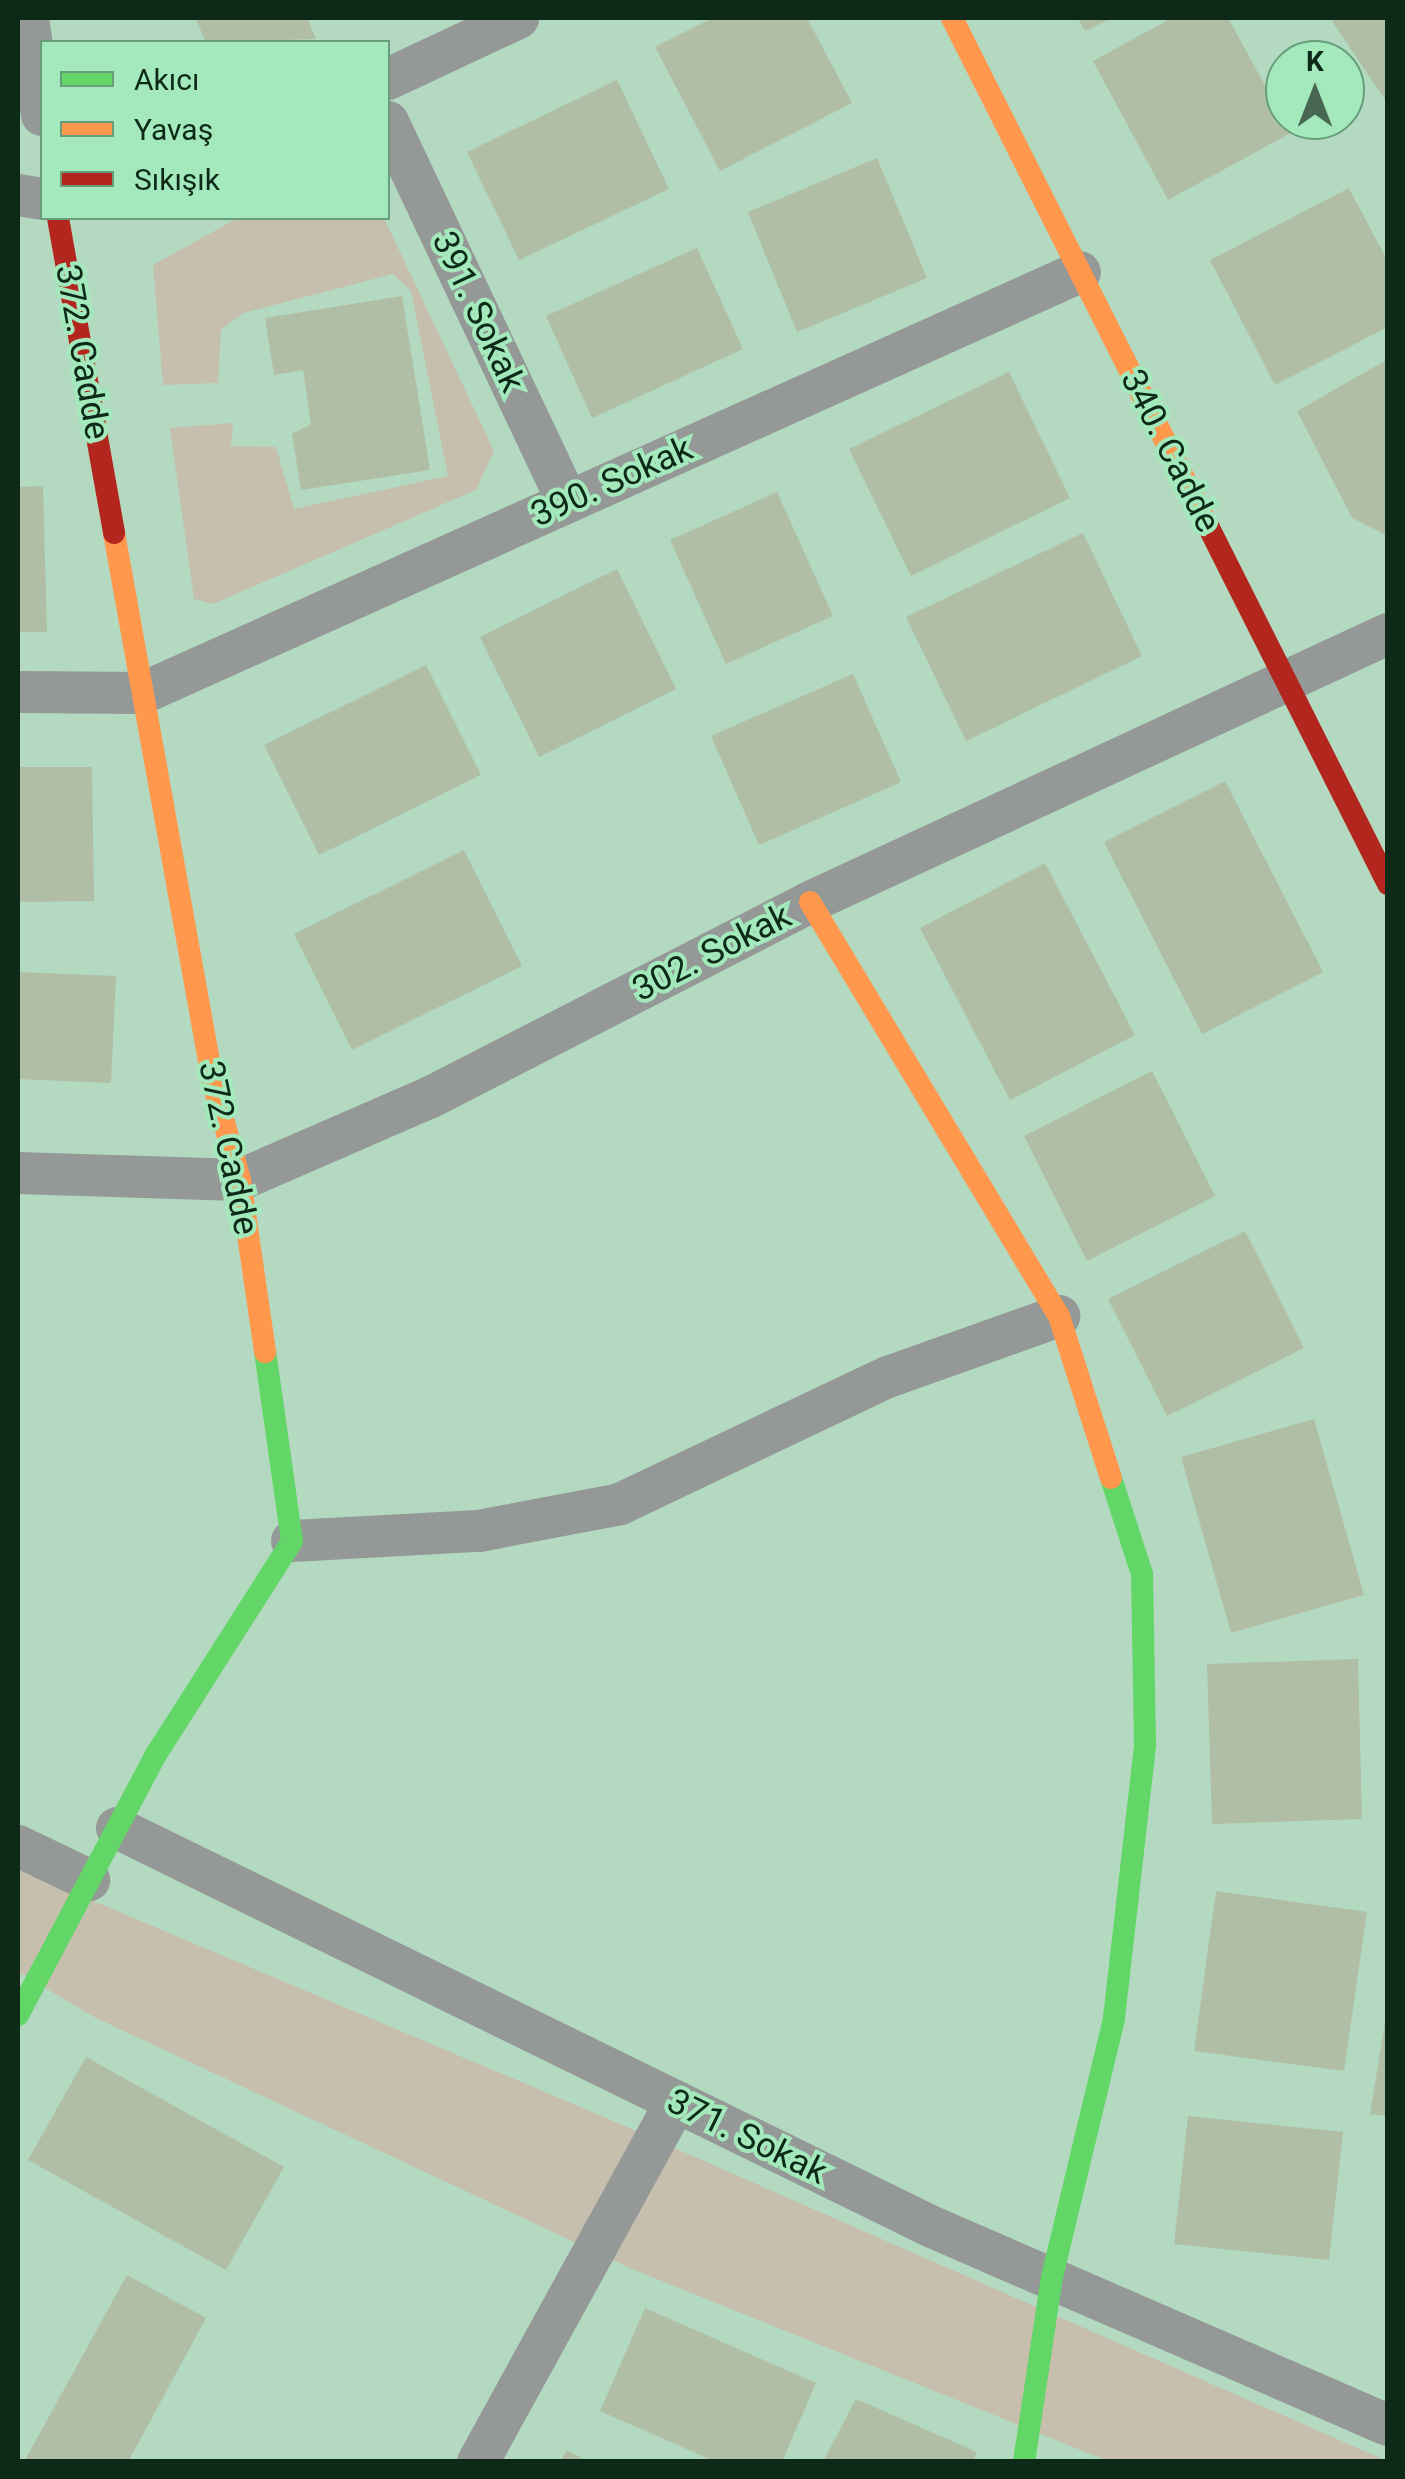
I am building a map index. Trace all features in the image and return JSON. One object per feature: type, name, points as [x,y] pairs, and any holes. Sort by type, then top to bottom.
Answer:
[{"type":"street","points":[[28,18],[40,101]]},
{"type":"street","points":[[390,78],[518,18]]},
{"type":"street","name":"340. Cadde","points":[[952,18],[1388,884]]},
{"type":"street","name":"391. Sokak","points":[[390,126],[568,502]]},
{"type":"street","name":"372. Cadde","points":[[58,220],[214,1083],[240,1180],[292,1542]]},
{"type":"street","name":"390. Sokak","points":[[143,693],[1080,272]]},
{"type":"street","name":"302. Sokak","points":[[18,1173],[240,1180],[429,1098],[810,902],[1388,634]]},
{"type":"street","points":[[18,692],[143,693]]},
{"type":"street","points":[[810,902],[1059,1316],[1142,1574],[1145,1744],[1114,2018],[1052,2278],[1024,2462]]},
{"type":"street","points":[[19,2007],[156,1753],[292,1542],[479,1531],[620,1504],[888,1377],[1059,1316]]},
{"type":"street","name":"371. Sokak","points":[[117,1828],[930,2226],[1388,2426]]},
{"type":"street","points":[[18,1846],[89,1880]]},
{"type":"street","points":[[478,2462],[676,2102]]},
{"type":"shaded area","points":[[234,220],[385,220],[494,451],[476,490],[213,604],[194,599],[170,428],[233,423],[231,446],[276,447],[294,509],[448,476],[411,291],[393,274],[243,313],[221,330],[218,383],[163,385],[153,265]]},
{"type":"shaded area","points":[[18,1869],[604,2117],[1387,2461],[1108,2461],[632,2269],[96,2018],[18,1972]]},
{"type":"building","points":[[195,18],[307,18],[316,39],[279,40],[205,40]]},
{"type":"building","points":[[713,18],[807,18],[852,103],[720,171],[655,47]]},
{"type":"building","points":[[1078,18],[1112,18],[1085,31]]},
{"type":"building","points":[[1172,18],[1228,18],[1265,86],[1265,140],[1278,140],[1168,200],[1093,61]]},
{"type":"building","points":[[1330,18],[1388,18],[1388,104],[1365,70],[1365,40],[1345,40]]},
{"type":"building","points":[[617,80],[669,189],[519,260],[467,152]]},
{"type":"building","points":[[877,158],[927,278],[797,332],[748,212]]},
{"type":"building","points":[[1349,188],[1388,262],[1388,327],[1275,385],[1210,260]]},
{"type":"building","points":[[697,248],[743,349],[592,418],[546,316]]},
{"type":"building","points":[[402,296],[430,470],[301,490],[292,434],[311,424],[303,370],[274,375],[265,318]]},
{"type":"building","points":[[1388,359],[1388,536],[1352,518],[1297,411]]},
{"type":"building","points":[[1009,372],[1070,498],[911,576],[849,449]]},
{"type":"building","points":[[43,486],[47,632],[18,632],[18,487]]},
{"type":"building","points":[[777,492],[833,616],[726,664],[670,540]]},
{"type":"building","points":[[1083,533],[1142,656],[966,741],[906,617]]},
{"type":"building","points":[[617,569],[676,689],[539,757],[480,637]]},
{"type":"building","points":[[426,665],[481,775],[319,855],[264,745]]},
{"type":"building","points":[[853,674],[901,782],[759,845],[711,736]]},
{"type":"building","points":[[18,767],[92,767],[94,901],[18,902]]},
{"type":"building","points":[[1225,781],[1323,972],[1202,1034],[1104,842]]},
{"type":"building","points":[[464,850],[522,966],[352,1050],[294,934]]},
{"type":"building","points":[[1045,863],[1135,1035],[1010,1100],[920,928]]},
{"type":"building","points":[[18,972],[116,976],[111,1083],[18,1079]]},
{"type":"building","points":[[1152,1071],[1215,1196],[1087,1261],[1024,1136]]},
{"type":"building","points":[[1245,1231],[1304,1348],[1167,1416],[1108,1299]]},
{"type":"building","points":[[1314,1419],[1364,1595],[1231,1633],[1181,1457]]},
{"type":"building","points":[[1358,1659],[1362,1819],[1212,1824],[1207,1664]]},
{"type":"building","points":[[1216,1891],[1367,1912],[1344,2071],[1194,2051]]},
{"type":"building","points":[[1388,2022],[1388,2116],[1370,2114]]},
{"type":"building","points":[[86,2057],[284,2167],[226,2270],[28,2160]]},
{"type":"building","points":[[1188,2116],[1343,2132],[1329,2260],[1174,2244]]},
{"type":"building","points":[[127,2275],[206,2318],[128,2462],[24,2462]]},
{"type":"building","points":[[645,2308],[816,2383],[782,2462],[716,2462],[600,2411]]},
{"type":"building","points":[[856,2399],[977,2452],[973,2462],[823,2462]]},
{"type":"building","points":[[567,2450],[589,2462],[560,2462]]},
{"type":"traffic: fast","points":[[18,2015],[157,1753],[292,1541],[265,1352]]},
{"type":"traffic: fast","points":[[1024,2462],[1052,2277],[1114,2018],[1145,1744],[1142,1574],[1111,1478]]},
{"type":"traffic: slow","points":[[952,18],[1208,526]]},
{"type":"traffic: slow","points":[[114,533],[213,1083],[240,1180],[265,1352]]},
{"type":"traffic: slow","points":[[810,902],[1059,1316],[1111,1478]]},
{"type":"traffic: jam","points":[[58,220],[114,533]]},
{"type":"traffic: jam","points":[[1208,526],[1388,884]]}]
